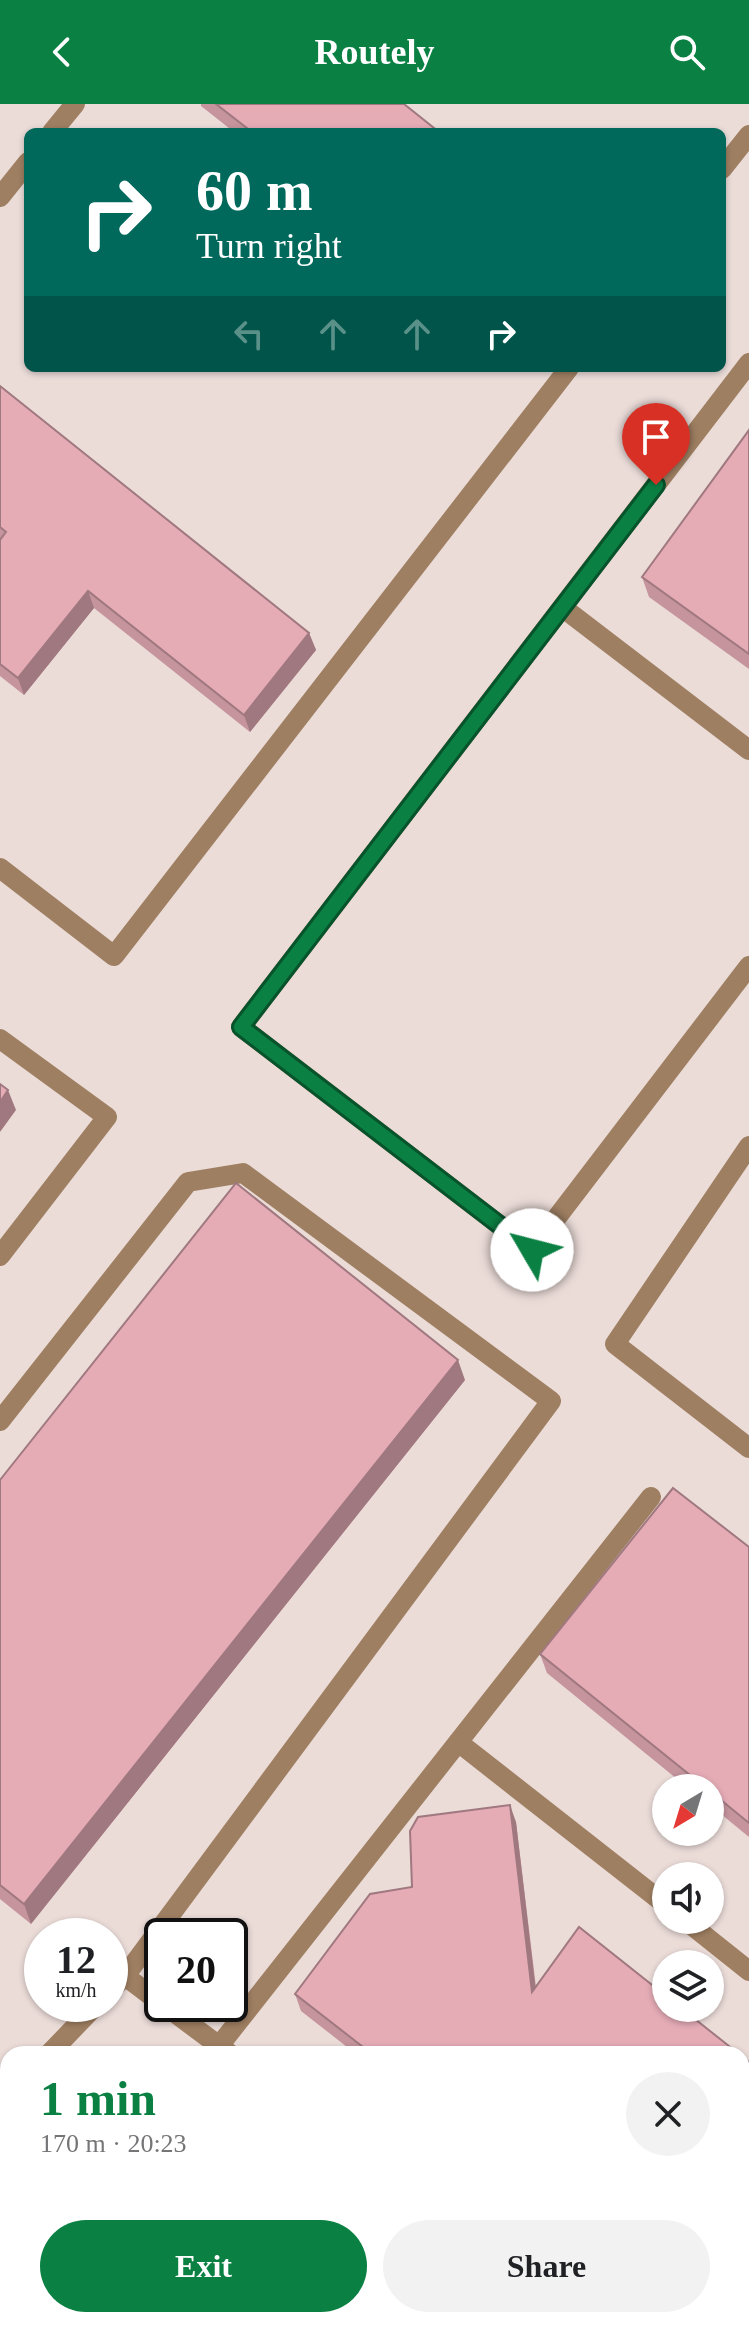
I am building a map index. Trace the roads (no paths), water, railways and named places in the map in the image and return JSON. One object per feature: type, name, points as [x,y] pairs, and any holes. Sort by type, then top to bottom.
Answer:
[{"type":"street","points":[[55,128],[75,104]]},
{"type":"street","points":[[726,164],[749,135]]},
{"type":"street","points":[[0,197],[24,167]]},
{"type":"street","points":[[749,363],[241,1027],[532,1250],[749,966]]},
{"type":"street","points":[[0,868],[114,956],[566,372]]},
{"type":"street","points":[[562,607],[749,750]]},
{"type":"street","points":[[0,1039],[107,1117],[0,1256]]},
{"type":"street","points":[[749,1146],[615,1344],[749,1448]]},
{"type":"street","points":[[0,1421],[188,1182],[243,1173],[551,1401],[128,1972]]},
{"type":"street","points":[[227,2046],[458,1742],[651,1497]]},
{"type":"street","points":[[458,1742],[652,1894]]},
{"type":"street","points":[[703,1934],[749,1971]]},
{"type":"street","points":[[128,1978],[144,1990]]},
{"type":"street","points":[[57,2046],[80,2022]]},
{"type":"street","points":[[186,2022],[219,2046]]}]
